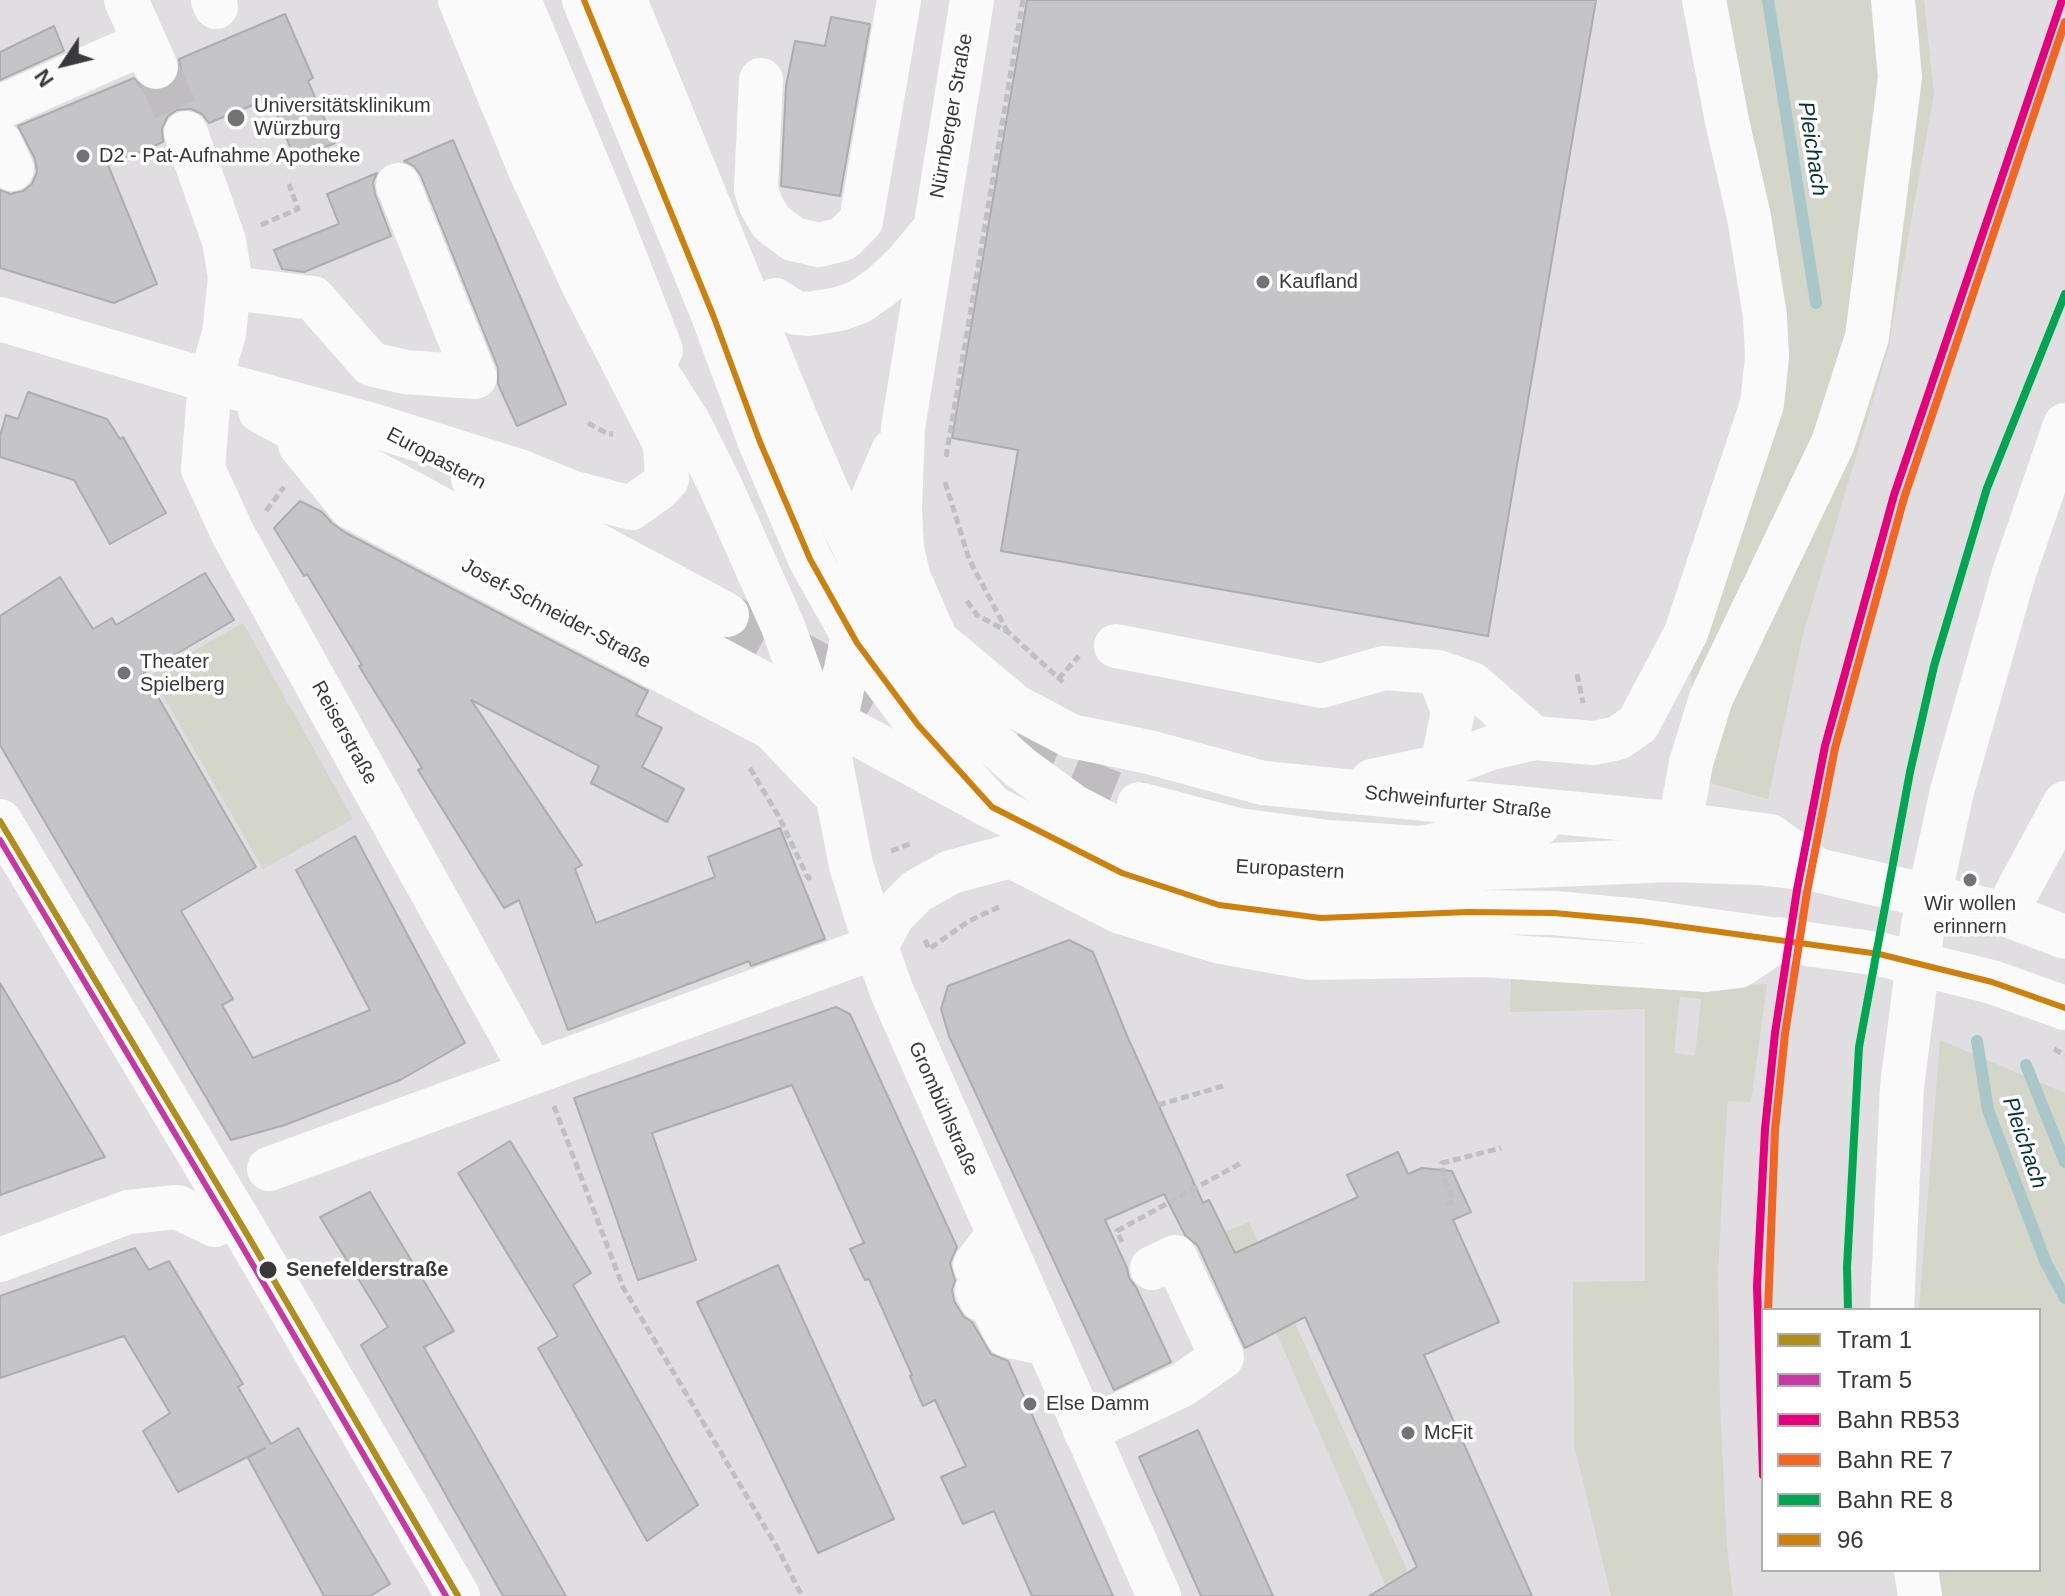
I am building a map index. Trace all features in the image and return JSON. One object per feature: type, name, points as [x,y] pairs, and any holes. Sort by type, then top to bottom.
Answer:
[{"type":"street","points":[[0,107],[150,56],[126,0]]},
{"type":"street","name":"Europastern","points":[[460,0],[531,172],[576,268],[677,434],[719,483],[782,624],[829,753]]},
{"type":"street","name":"Europastern","points":[[488,0],[528,99],[677,434]]},
{"type":"street","name":"Europastern","points":[[372,425],[519,471],[571,492],[631,508],[667,479],[677,434],[603,201],[519,0]]},
{"type":"street","name":"Europastern","points":[[625,0],[796,419],[827,491],[891,622],[944,700],[1021,768],[1073,806],[1134,838],[1226,867],[1324,875],[1675,842],[1758,863],[1817,870],[2005,914]]},
{"type":"street","points":[[650,0],[775,300],[845,494],[861,598]]},
{"type":"street","points":[[761,80],[756,189],[761,205],[771,222],[793,239],[819,245],[843,239],[861,221],[899,0]]},
{"type":"street","name":"Nürnberger Straße","points":[[909,578],[902,549],[900,508],[903,428],[932,232],[972,0]]},
{"type":"street","points":[[1339,791],[1442,766],[1491,748],[1534,738],[1594,743],[1618,738],[1638,724],[1686,633],[1762,404],[1767,357],[1765,316],[1749,217],[1704,0]]},
{"type":"street","points":[[1675,842],[1691,763],[1711,698],[1833,443],[1867,337],[1900,77],[1893,0]]},
{"type":"street","name":"Europastern","points":[[576,10],[713,315],[760,442],[810,559],[857,643],[918,725],[992,807]]},
{"type":"street","name":"Reiserstraße","points":[[186,133],[224,241],[230,288],[224,334],[210,381],[203,469],[233,534],[542,1087]]},
{"type":"street","points":[[230,288],[313,298],[371,364],[405,372],[475,377],[398,185]]},
{"type":"street","points":[[775,300],[796,313],[809,314],[859,302],[882,286],[932,232]]},
{"type":"street","name":"Josef-Schneider-Straße","points":[[0,319],[372,425]]},
{"type":"street","name":"Josef-Schneider-Straße","points":[[210,381],[373,474]]},
{"type":"street","name":"Josef-Schneider-Straße","points":[[283,425],[351,507],[772,728],[837,796]]},
{"type":"street","name":"Europastern","points":[[372,425],[727,615]]},
{"type":"street","points":[[1892,1308],[1902,1086],[1923,925],[1952,791],[2014,573],[2065,425]]},
{"type":"street","name":"Nürnberger Straße","points":[[861,598],[860,528],[903,428]]},
{"type":"street","name":"Europastern","points":[[373,474],[992,807],[1122,873],[1219,905],[1321,918],[1468,912],[1554,913],[1779,939]]},
{"type":"street","name":"Schweinfurter Straße","points":[[909,578],[936,640],[1016,707],[1071,736],[1149,752],[1263,783],[1586,816],[1675,842]]},
{"type":"street","name":"Grombühlstraße","points":[[861,598],[829,753],[851,865],[892,992],[1159,1596]]},
{"type":"street","points":[[1116,646],[1321,686],[1384,668],[1438,672],[1472,684],[1534,738]]},
{"type":"street","points":[[1438,672],[1453,711],[1442,766]]},
{"type":"street","points":[[2065,803],[2005,914],[2065,937]]},
{"type":"street","name":"Europastern","points":[[1139,804],[1238,830],[1328,842],[1419,848],[1586,816]]},
{"type":"street","points":[[0,821],[458,1596]]},
{"type":"street","points":[[269,1169],[542,1087],[876,947],[893,915],[917,891],[951,872],[1011,856],[1120,912],[1217,941],[1310,958],[1483,955],[1707,970],[1739,966],[1779,939],[1893,958],[1992,982],[2065,1008]]},
{"type":"street","points":[[0,859],[437,1596]]},
{"type":"street","points":[[0,1260],[128,1212],[177,1207],[215,1225]]},
{"type":"street","points":[[998,1235],[975,1265],[983,1282],[979,1295],[990,1301],[1007,1335],[1046,1344]]},
{"type":"street","points":[[1085,1431],[1182,1385],[1222,1357],[1175,1257],[1139,1259]]},
{"type":"street","points":[[1916,1572],[1920,1596]]},
{"type":"path","points":[[945,462],[1023,0]]},
{"type":"path","points":[[224,241],[298,209],[289,184]]},
{"type":"path","points":[[944,505],[943,477],[969,559],[1008,632],[1066,685]]},
{"type":"path","points":[[964,596],[977,615],[1008,632]]},
{"type":"path","points":[[757,783],[779,817]]},
{"type":"path","points":[[851,865],[924,839]]},
{"type":"path","points":[[929,949],[969,921],[999,907]]},
{"type":"path","points":[[1158,1105],[1223,1086]]},
{"type":"path","points":[[542,1087],[623,1287],[778,1549],[802,1596]]},
{"type":"path","points":[[1446,1204],[1454,1201],[1444,1178],[1442,1163],[1501,1148]]},
{"type":"path","points":[[1139,1259],[1117,1231],[1243,1162]]},
{"type":"shaded area","points":[[1719,0],[1924,0],[1934,94],[1888,350],[1803,634],[1768,799],[1695,779],[1691,669],[1755,467]]},
{"type":"shaded area","points":[[243,623],[353,819],[263,869],[151,675]]},
{"type":"shaded area","points":[[1511,976],[1707,987],[1767,984],[1751,1102],[1728,1101],[1724,1156],[1718,1272],[1720,1405],[1727,1547],[1733,1596],[1611,1596],[1574,1445],[1573,1282],[1645,1281],[1645,1009],[1510,1012]],"holes":[[[1680,997],[1701,999],[1695,1056],[1674,1053]]]},
{"type":"shaded area","points":[[1940,1040],[2065,1093],[2065,1596],[1935,1596],[1933,1572],[2041,1572],[2041,1308],[1919,1308]]},
{"type":"shaded area","points":[[1249,1222],[1419,1596],[1390,1596],[1276,1332],[1225,1232]]},
{"type":"building","name":"Kaufland","points":[[1027,0],[1596,0],[1488,636],[1001,551],[1018,450],[952,438]]},
{"type":"building","name":"D2 - Pat-Aufnahme Apotheke","points":[[285,14],[313,78],[308,81],[335,143],[295,159],[270,98],[209,123],[202,114],[191,109],[177,110],[168,116],[162,128],[163,142],[108,165],[157,284],[114,303],[0,268],[0,190],[10,194],[23,191],[32,184],[37,172],[35,159],[18,126],[134,78],[142,88],[153,92],[165,90],[177,81],[181,70],[179,59]]},
{"type":"building","points":[[831,17],[870,24],[840,196],[781,186],[786,86],[795,41],[825,46]]},
{"type":"building","points":[[54,26],[64,51],[0,80],[0,52]]},
{"type":"building","points":[[453,140],[566,404],[517,426],[498,384],[498,368],[421,176],[414,166],[404,161]]},
{"type":"building","points":[[377,173],[373,182],[375,194],[391,236],[304,272],[282,269],[274,250],[339,224],[327,194]]},
{"type":"building","points":[[28,392],[107,419],[120,439],[123,437],[166,513],[110,544],[74,480],[0,457],[0,436],[6,415],[18,419]]},
{"type":"building","points":[[300,501],[322,512],[346,533],[648,691],[636,715],[662,728],[642,767],[684,789],[667,822],[591,783],[599,766],[471,700],[582,865],[575,869],[596,923],[715,877],[708,857],[780,828],[825,939],[751,966],[749,961],[568,1030],[519,900],[504,908],[418,770],[422,768],[307,574],[304,576],[274,528]]},
{"type":"building","points":[[205,573],[234,620],[144,673],[256,867],[181,911],[233,999],[222,1005],[253,1058],[370,1010],[296,870],[355,836],[465,1043],[400,1080],[285,1125],[231,1140],[0,745],[0,616],[60,577],[93,629],[112,618],[116,625]]},
{"type":"building","points":[[1069,940],[1093,952],[1128,1038],[1203,1203],[1209,1200],[1235,1253],[1358,1197],[1347,1175],[1398,1152],[1408,1174],[1422,1168],[1452,1171],[1471,1212],[1453,1220],[1499,1322],[1424,1355],[1532,1596],[1369,1596],[1417,1567],[1305,1317],[1245,1348],[1198,1246],[1185,1235],[1164,1194],[1105,1220],[1129,1278],[1171,1362],[1114,1390],[949,1036],[941,1009],[948,986]]},
{"type":"building","points":[[0,983],[105,1157],[0,1195]]},
{"type":"building","points":[[836,1007],[850,1014],[957,1247],[950,1263],[955,1281],[952,1290],[954,1301],[964,1317],[972,1322],[991,1354],[1008,1361],[1113,1596],[1032,1596],[994,1511],[963,1524],[941,1477],[966,1466],[935,1400],[923,1406],[869,1279],[865,1280],[850,1249],[864,1243],[792,1085],[652,1133],[696,1260],[638,1280],[574,1098]]},
{"type":"building","points":[[510,1141],[591,1273],[573,1285],[698,1505],[647,1541],[538,1348],[558,1336],[458,1173]]},
{"type":"building","points":[[370,1192],[454,1331],[424,1347],[566,1596],[503,1596],[361,1345],[388,1327],[320,1217]]},
{"type":"building","points":[[135,1248],[149,1270],[169,1261],[243,1384],[238,1387],[271,1444],[298,1428],[390,1584],[370,1596],[324,1596],[248,1458],[265,1448],[178,1492],[143,1431],[170,1413],[124,1336],[0,1378],[0,1296]]},
{"type":"building","points":[[778,1265],[894,1519],[818,1553],[697,1302]]},
{"type":"building","points":[[1198,1430],[1273,1596],[1201,1596],[1139,1457]]},
{"type":"waterway","name":"Pleichach","points":[[1768,0],[1816,303]]},
{"type":"waterway","name":"Pleichach","points":[[1977,1041],[1988,1110],[2046,1263],[2065,1298]]},
{"type":"waterway","name":"Pleichach","points":[[2026,1065],[2065,1162]]},
{"type":"tunnel","points":[[157,69],[186,133]]},
{"type":"tunnel","points":[[727,615],[877,696]]},
{"type":"tunnel","points":[[1011,751],[1139,804]]},
{"type":"tram line","name":"1","points":[[0,821],[458,1596]]},
{"type":"tram line","name":"5","points":[[0,840],[446,1596]]},
{"type":"rail line","name":"RB53","points":[[1761,1412],[1757,1286],[1765,1129],[1775,1033],[1797,890],[1825,746],[1894,495],[2062,0]]},
{"type":"transit line","name":"96","points":[[584,0],[713,315],[760,442],[810,559],[857,643],[918,725],[992,807],[1122,873],[1219,905],[1321,918],[1468,912],[1554,913],[1641,921],[1879,954],[1992,982],[2065,1008]]},
{"type":"transit line","points":[[1768,1308],[1775,1130],[1785,1034],[1807,892],[1835,748],[1904,498],[2065,22]]},
{"type":"transit line","points":[[1848,1308],[1847,1267],[1859,1047],[1910,772],[1934,666],[1987,488],[2065,294]]},
{"type":"transit line","name":"96","points":[[0,821],[458,1596]]},
{"type":"place","name":"Universitätsklinikum Würzburg","points":[[236,118]]},
{"type":"place","name":"D2 - Pat-Aufnahme Apotheke","points":[[83,156]]},
{"type":"place","name":"Kaufland","points":[[1263,282]]},
{"type":"place","name":"Theater Spielberg","points":[[124,673]]},
{"type":"place","name":"Wir wollen erinnern","points":[[1970,880]]},
{"type":"place","name":"Senefelderstraße","points":[[268,1270]]},
{"type":"place","name":"Else Damm","points":[[1030,1404]]},
{"type":"place","name":"McFit","points":[[1408,1433]]}]
